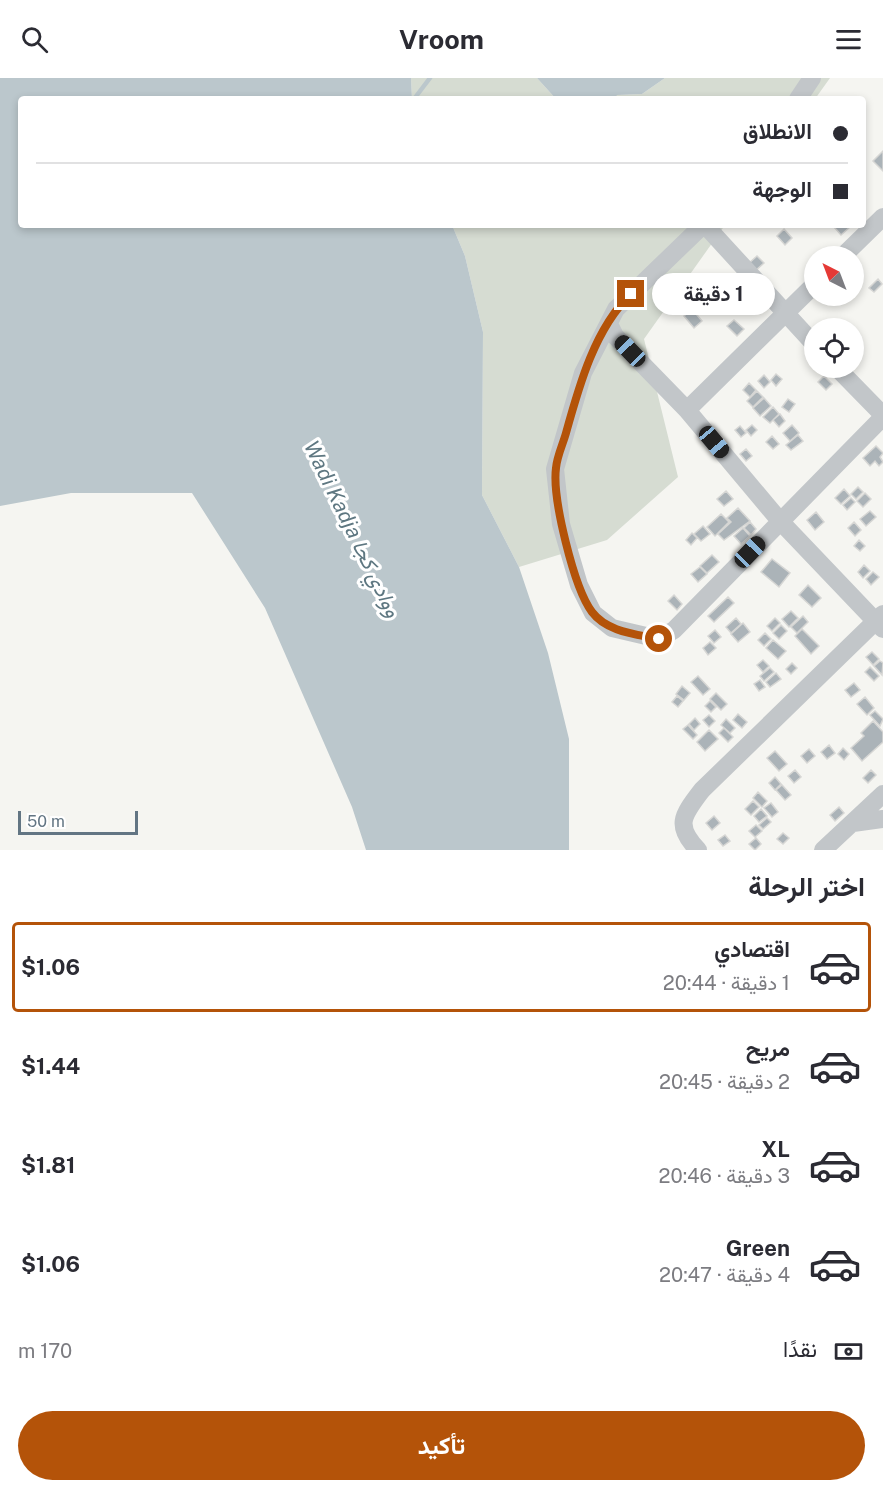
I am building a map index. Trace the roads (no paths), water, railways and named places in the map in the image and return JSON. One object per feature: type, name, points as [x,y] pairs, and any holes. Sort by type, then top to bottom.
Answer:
[{"type":"street","points":[[800,96],[812,78]]},
{"type":"street","points":[[853,246],[883,217]]},
{"type":"street","points":[[701,228],[616,309],[583,373],[555,469],[561,524],[579,585],[593,613],[612,628],[659,639],[674,630],[883,416],[847,378]]},
{"type":"street","points":[[707,228],[804,334]]},
{"type":"street","points":[[687,410],[804,295]]},
{"type":"street","points":[[609,324],[615,336],[687,410],[780,521],[880,622],[702,790],[686,811],[682,826],[686,837],[698,850]]},
{"type":"street","points":[[824,850],[883,794]]},
{"type":"street","points":[[853,823],[883,819]]},
{"type":"water","name":"Wadi Kadja ووادي كجا","points":[[0,78],[411,78],[412,96],[18,96],[18,228],[453,228],[465,256],[483,332],[482,495],[519,567],[548,653],[569,739],[569,850],[366,850],[352,807],[265,608],[192,493],[71,493],[0,506]]},
{"type":"water","points":[[537,78],[665,78],[642,94],[553,96]]},
{"type":"waterway","points":[[416,96],[430,78]]}]
